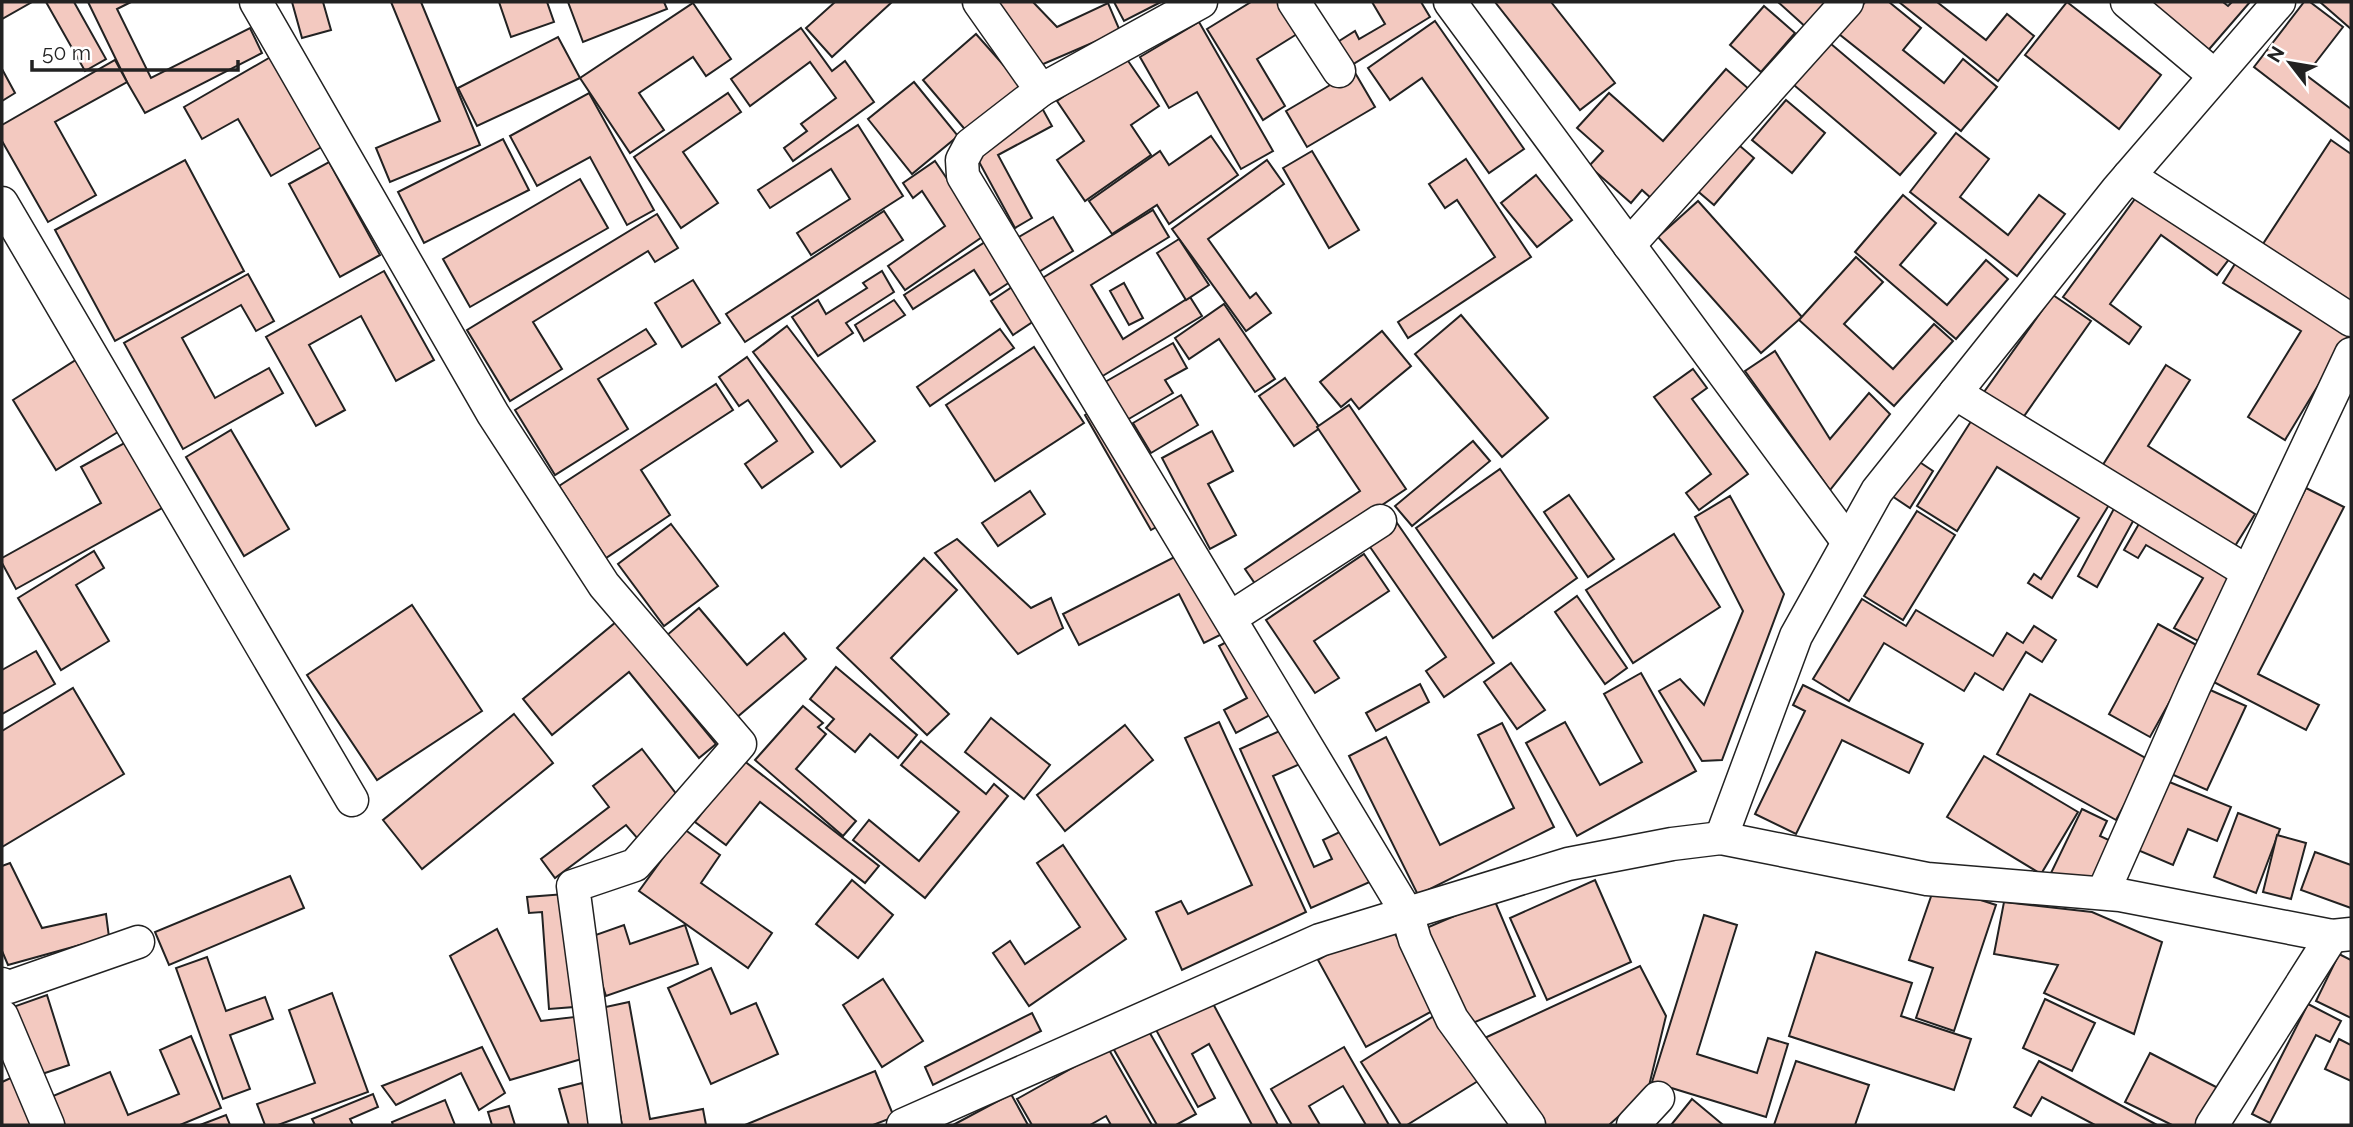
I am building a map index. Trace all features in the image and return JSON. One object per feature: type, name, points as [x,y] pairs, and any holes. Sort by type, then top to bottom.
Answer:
[{"type":"street","points":[[256,2],[493,414],[597,574],[740,744],[635,865],[573,886],[605,1125]]},
{"type":"street","points":[[979,2],[1041,90]]},
{"type":"street","points":[[1201,2],[1041,90],[970,145],[962,160],[963,176],[1407,913],[1415,940],[1452,1020],[1529,1125]]},
{"type":"street","points":[[1294,2],[1339,71]]},
{"type":"street","points":[[1450,2],[1848,542]]},
{"type":"street","points":[[1629,244],[1847,2]]},
{"type":"street","points":[[2127,2],[2215,76]]},
{"type":"street","points":[[1721,838],[1796,636],[1877,491],[2129,176],[2279,2]]},
{"type":"street","points":[[2129,176],[2351,320]]},
{"type":"street","points":[[2,203],[352,800]]},
{"type":"street","points":[[2103,893],[2194,687],[2351,354]]},
{"type":"street","points":[[1955,393],[2248,572]]},
{"type":"street","points":[[1230,618],[1380,521]]},
{"type":"street","points":[[903,1125],[1320,940],[1568,864],[1672,844],[1721,838],[1927,879],[2120,895],[2342,935],[2212,1125]]},
{"type":"street","points":[[2,984],[9,987],[138,942]]},
{"type":"street","points":[[2,1016],[48,1125]]},
{"type":"street","points":[[1633,1125],[1658,1098]]},
{"type":"building","points":[[2,2],[32,2],[2,19]]},
{"type":"building","points":[[46,2],[74,2],[106,59],[85,71]]},
{"type":"building","points":[[88,2],[131,2],[117,9],[151,78],[250,28],[262,53],[145,113]]},
{"type":"building","points":[[292,2],[323,2],[331,30],[302,38]]},
{"type":"building","points":[[391,2],[421,2],[480,145],[390,182],[376,148],[440,121]]},
{"type":"building","points":[[499,2],[547,2],[554,22],[511,37]]},
{"type":"building","points":[[568,2],[664,2],[667,9],[583,42]]},
{"type":"building","points":[[835,2],[892,2],[832,57],[806,28]]},
{"type":"building","points":[[994,2],[1033,2],[1057,27],[1108,3],[1120,31],[1041,65]]},
{"type":"building","points":[[1114,2],[1161,2],[1124,21]]},
{"type":"building","points":[[1251,2],[1278,2],[1297,34],[1257,59],[1285,106],[1263,120],[1207,29]]},
{"type":"building","points":[[1372,2],[1421,2],[1430,17],[1350,66],[1336,43],[1355,31],[1359,39],[1385,24]]},
{"type":"building","points":[[1495,2],[1551,2],[1615,83],[1580,110]]},
{"type":"building","points":[[1778,2],[1833,2],[1808,29]]},
{"type":"building","points":[[1865,2],[1889,2],[1921,28],[1903,50],[1944,83],[1963,59],[1997,87],[1961,131],[1839,34]]},
{"type":"building","points":[[1899,2],[1937,2],[1986,40],[2007,14],[2034,36],[1998,81]]},
{"type":"building","points":[[2067,2],[2161,75],[2119,129],[2025,55]]},
{"type":"building","points":[[2146,2],[2223,2],[2228,6],[2232,2],[2250,2],[2205,54]]},
{"type":"building","points":[[2304,2],[2310,2],[2343,27],[2306,75],[2351,109],[2351,142],[2254,67]]},
{"type":"building","points":[[2320,2],[2351,2],[2351,29]]},
{"type":"building","points":[[693,3],[731,59],[706,76],[693,57],[639,93],[664,130],[630,153],[580,78]]},
{"type":"building","points":[[1764,6],[1795,33],[1761,72],[1730,45]]},
{"type":"building","points":[[1435,21],[1524,149],[1489,173],[1422,78],[1390,100],[1368,68]]},
{"type":"building","points":[[1199,22],[1273,151],[1241,169],[1197,92],[1169,108],[1140,57]]},
{"type":"building","points":[[801,28],[832,71],[845,61],[874,102],[793,161],[784,148],[807,131],[801,124],[836,98],[810,62],[750,106],[731,79]]},
{"type":"building","points":[[976,34],[1022,86],[968,133],[923,80]]},
{"type":"building","points":[[558,37],[580,78],[477,126],[458,88]]},
{"type":"building","points":[[1824,38],[1936,133],[1900,175],[1788,80]]},
{"type":"building","points":[[274,55],[325,145],[271,176],[238,119],[202,139],[184,107]]},
{"type":"building","points":[[1124,55],[1159,106],[1131,125],[1151,155],[1085,201],[1057,160],[1084,141],[1057,101]]},
{"type":"building","points":[[115,60],[127,82],[55,122],[96,195],[48,222],[2,141],[2,125]]},
{"type":"building","points":[[2,69],[15,93],[2,101]]},
{"type":"building","points":[[1726,69],[1750,90],[1652,199],[1642,190],[1631,203],[1589,166],[1603,151],[1577,128],[1609,93],[1663,141]]},
{"type":"building","points":[[1354,71],[1375,107],[1307,147],[1286,111]]},
{"type":"building","points":[[914,82],[958,136],[912,174],[868,119]]},
{"type":"building","points":[[589,93],[654,210],[627,225],[590,157],[537,186],[510,136]]},
{"type":"building","points":[[728,93],[741,112],[683,152],[718,203],[681,228],[634,157]]},
{"type":"building","points":[[1786,100],[1825,133],[1792,173],[1752,140]]},
{"type":"building","points":[[1042,108],[1052,126],[998,155],[1032,218],[1015,228],[971,147]]},
{"type":"building","points":[[858,125],[903,196],[811,255],[797,233],[850,199],[831,169],[770,208],[758,190]]},
{"type":"building","points":[[1956,133],[1989,159],[1960,197],[2008,235],[2039,195],[2065,214],[2017,276],[1910,192]]},
{"type":"building","points":[[1211,136],[1238,175],[1169,224],[1157,205],[1112,234],[1089,201],[1160,151],[1169,165]]},
{"type":"building","points":[[503,139],[529,190],[424,243],[398,192]]},
{"type":"building","points":[[1733,140],[1754,158],[1714,205],[1694,188]]},
{"type":"building","points":[[2331,140],[2351,154],[2351,310],[2259,250]]},
{"type":"building","points":[[1312,151],[1359,230],[1329,248],[1283,168]]},
{"type":"building","points":[[1466,159],[1531,257],[1408,338],[1398,322],[1495,257],[1457,200],[1445,208],[1429,184]]},
{"type":"building","points":[[185,160],[244,271],[115,341],[55,230]]},
{"type":"building","points":[[1267,160],[1284,184],[1208,239],[1250,298],[1256,293],[1271,313],[1246,331],[1172,229]]},
{"type":"building","points":[[935,161],[985,235],[905,290],[888,266],[945,226],[922,191],[913,198],[903,183]]},
{"type":"building","points":[[329,162],[380,255],[340,277],[289,184]]},
{"type":"building","points":[[1536,175],[1572,220],[1537,247],[1501,203]]},
{"type":"building","points":[[580,179],[608,228],[470,307],[443,259]]},
{"type":"building","points":[[2143,188],[2233,254],[2217,275],[2161,235],[2110,304],[2141,327],[2129,344],[2063,297]]},
{"type":"building","points":[[1903,195],[1936,223],[1900,265],[1947,305],[1986,260],[2008,279],[1956,339],[1855,252]]},
{"type":"building","points":[[1698,201],[1802,317],[1761,353],[1658,237]]},
{"type":"building","points":[[1153,210],[1169,237],[1091,285],[1123,339],[1190,297],[1202,316],[1096,380],[1036,282]]},
{"type":"building","points":[[884,211],[903,240],[745,342],[726,314]]},
{"type":"building","points":[[657,214],[678,248],[655,262],[648,251],[533,322],[562,369],[510,401],[467,330]]},
{"type":"building","points":[[1053,217],[1073,251],[1032,276],[1012,241]]},
{"type":"building","points":[[1179,239],[1209,285],[1186,300],[1157,253]]},
{"type":"building","points":[[985,242],[1010,282],[990,295],[974,270],[913,309],[904,295]]},
{"type":"building","points":[[2240,256],[2351,331],[2285,440],[2248,417],[2301,331],[2223,283]]},
{"type":"building","points":[[1856,257],[1883,282],[1844,324],[1893,369],[1934,324],[1953,341],[1894,406],[1799,320]]},
{"type":"building","points":[[384,271],[434,360],[396,381],[361,316],[309,345],[345,410],[316,426],[266,337]]},
{"type":"building","points":[[882,271],[894,292],[846,323],[853,333],[818,356],[792,317],[818,300],[826,314],[867,288],[863,283]]},
{"type":"building","points":[[248,274],[274,321],[256,331],[241,305],[182,338],[215,398],[269,368],[283,393],[183,449],[124,343]]},
{"type":"building","points":[[693,280],[720,323],[682,347],[655,303]]},
{"type":"building","points":[[1124,283],[1143,318],[1129,325],[1110,291]]},
{"type":"building","points":[[1015,285],[1037,319],[1013,335],[991,301]]},
{"type":"building","points":[[2053,295],[2091,321],[2022,419],[1984,392]]},
{"type":"building","points":[[894,300],[905,315],[864,341],[855,325]]},
{"type":"building","points":[[1224,304],[1275,379],[1255,392],[1219,339],[1189,359],[1175,338]]},
{"type":"building","points":[[1461,315],[1548,418],[1502,457],[1415,354]]},
{"type":"building","points":[[787,326],[875,441],[841,467],[753,352]]},
{"type":"building","points":[[646,329],[656,344],[598,379],[628,429],[555,475],[515,410]]},
{"type":"building","points":[[1000,329],[1014,348],[930,406],[917,387]]},
{"type":"building","points":[[1382,331],[1411,366],[1359,409],[1351,399],[1341,407],[1320,382]]},
{"type":"building","points":[[1173,343],[1187,368],[1165,380],[1173,393],[1127,420],[1105,382]]},
{"type":"building","points":[[1034,347],[1084,423],[995,481],[946,405]]},
{"type":"building","points":[[1775,351],[1830,439],[1869,393],[1890,414],[1830,490],[1745,371]]},
{"type":"building","points":[[82,356],[126,427],[56,470],[13,400]]},
{"type":"building","points":[[747,357],[813,452],[762,488],[745,464],[777,441],[748,400],[739,406],[719,377]]},
{"type":"building","points":[[2166,365],[2190,380],[2148,446],[2255,514],[2230,554],[2099,471]]},
{"type":"building","points":[[1693,369],[1707,388],[1692,399],[1748,474],[1699,510],[1686,493],[1711,474],[1654,397]]},
{"type":"building","points":[[1285,378],[1320,428],[1294,446],[1259,396]]},
{"type":"building","points":[[716,384],[733,410],[641,470],[670,515],[606,558],[559,486]]},
{"type":"building","points":[[1181,395],[1198,425],[1151,453],[1133,423]]},
{"type":"building","points":[[1102,405],[1169,520],[1151,530],[1085,415]]},
{"type":"building","points":[[1349,405],[1406,489],[1258,588],[1245,569],[1360,491],[1317,427]]},
{"type":"building","points":[[1975,415],[2112,500],[2052,598],[2028,583],[2034,574],[2041,579],[2079,518],[1997,467],[1957,531],[1917,506]]},
{"type":"building","points":[[231,430],[289,529],[244,556],[186,457]]},
{"type":"building","points":[[1212,431],[1233,471],[1208,484],[1236,535],[1210,549],[1162,458]]},
{"type":"building","points":[[128,441],[164,507],[16,589],[2,558],[101,503],[81,467]]},
{"type":"building","points":[[1473,441],[1490,461],[1412,526],[1395,506]]},
{"type":"building","points":[[1912,457],[1933,471],[1910,508],[1889,494]]},
{"type":"building","points":[[1500,469],[1577,578],[1493,638],[1416,528]]},
{"type":"building","points":[[2306,488],[2344,507],[2258,674],[2319,705],[2306,730],[2208,679]]},
{"type":"building","points":[[1030,491],[1045,514],[998,546],[982,523]]},
{"type":"building","points":[[1569,495],[1614,559],[1588,577],[1544,512]]},
{"type":"building","points":[[1730,496],[1784,594],[1722,760],[1702,761],[1659,691],[1680,679],[1704,705],[1743,611],[1695,517]]},
{"type":"building","points":[[2117,503],[2137,514],[2097,587],[2078,576]]},
{"type":"building","points":[[1917,511],[1955,535],[1903,620],[1864,596]]},
{"type":"building","points":[[2144,515],[2239,569],[2198,641],[2174,628],[2203,578],[2146,545],[2138,558],[2124,550]]},
{"type":"building","points":[[1397,523],[1494,663],[1444,697],[1426,671],[1446,657],[1368,544]]},
{"type":"building","points":[[671,524],[718,586],[664,626],[618,564]]},
{"type":"building","points":[[1674,534],[1720,607],[1633,663],[1586,590]]},
{"type":"building","points":[[957,539],[1031,608],[1051,598],[1063,628],[1018,654],[935,553]]},
{"type":"building","points":[[1192,548],[1232,629],[1204,643],[1179,594],[1079,645],[1063,614]]},
{"type":"building","points":[[94,551],[104,568],[76,585],[109,641],[61,670],[18,598]]},
{"type":"building","points":[[1364,554],[1389,591],[1314,641],[1339,678],[1315,693],[1266,620]]},
{"type":"building","points":[[924,558],[957,590],[891,658],[949,714],[927,735],[837,648]]},
{"type":"building","points":[[1577,596],[1627,668],[1605,684],[1555,612]]},
{"type":"building","points":[[1862,599],[1906,626],[1916,610],[1993,656],[2007,633],[2023,643],[2034,626],[2056,640],[2042,662],[2026,652],[2003,690],[1975,673],[1964,691],[1884,643],[1849,701],[1813,679]]},
{"type":"building","points":[[412,605],[482,711],[377,780],[307,675]]},
{"type":"building","points":[[699,608],[747,665],[784,633],[806,659],[736,718],[666,636]]},
{"type":"building","points":[[616,622],[716,744],[699,758],[629,672],[552,735],[523,699]]},
{"type":"building","points":[[2158,624],[2200,647],[2150,737],[2109,714]]},
{"type":"building","points":[[1243,633],[1283,708],[1236,733],[1224,710],[1247,698],[1219,646]]},
{"type":"building","points":[[36,651],[55,684],[2,714],[2,670]]},
{"type":"building","points":[[1511,663],[1545,710],[1517,729],[1484,682]]},
{"type":"building","points":[[836,667],[917,735],[898,758],[870,734],[855,752],[826,728],[834,719],[810,699]]},
{"type":"building","points":[[1641,673],[1696,771],[1577,836],[1526,743],[1565,722],[1600,785],[1642,762],[1604,694]]},
{"type":"building","points":[[1420,684],[1429,702],[1376,731],[1366,713]]},
{"type":"building","points":[[1803,685],[1923,744],[1909,773],[1842,740],[1796,834],[1755,814],[1805,711],[1793,705]]},
{"type":"building","points":[[73,688],[124,774],[2,847],[2,731]]},
{"type":"building","points":[[2208,689],[2246,706],[2207,790],[2169,773]]},
{"type":"building","points":[[2030,694],[2149,760],[2116,820],[1997,754]]},
{"type":"building","points":[[803,706],[823,723],[818,727],[826,734],[796,769],[856,821],[843,836],[755,760]]},
{"type":"building","points":[[514,714],[553,763],[422,869],[383,820]]},
{"type":"building","points":[[991,718],[1050,765],[1024,799],[965,752]]},
{"type":"building","points":[[1219,722],[1306,912],[1182,970],[1156,912],[1181,901],[1188,914],[1252,885],[1185,738]]},
{"type":"building","points":[[1502,723],[1554,827],[1418,895],[1349,756],[1386,737],[1440,845],[1514,808],[1478,735]]},
{"type":"building","points":[[1295,724],[1311,759],[1273,776],[1314,867],[1332,859],[1323,840],[1348,828],[1372,881],[1311,908],[1240,749]]},
{"type":"building","points":[[1125,725],[1153,760],[1065,831],[1037,795]]},
{"type":"building","points":[[921,741],[986,794],[994,784],[1008,796],[925,898],[853,840],[869,820],[919,861],[959,812],[901,765]]},
{"type":"building","points":[[642,749],[684,804],[638,839],[626,825],[555,878],[541,859],[609,807],[593,786]]},
{"type":"building","points":[[1984,756],[2078,812],[2041,874],[1947,817]]},
{"type":"building","points":[[743,760],[879,866],[865,883],[760,802],[726,845],[695,822]]},
{"type":"building","points":[[2162,779],[2231,807],[2217,841],[2188,829],[2173,865],[2133,848]]},
{"type":"building","points":[[2082,809],[2107,821],[2100,836],[2111,841],[2105,878],[2050,875]]},
{"type":"building","points":[[2238,813],[2280,829],[2256,893],[2214,877]]},
{"type":"building","points":[[684,829],[720,855],[701,883],[772,933],[748,968],[639,891]]},
{"type":"building","points":[[2277,835],[2306,843],[2291,899],[2263,892]]},
{"type":"building","points":[[1063,845],[1126,939],[1029,1006],[993,953],[1010,941],[1025,964],[1080,927],[1037,863]]},
{"type":"building","points":[[2315,852],[2351,865],[2351,908],[2301,890]]},
{"type":"building","points":[[10,863],[42,928],[106,914],[109,937],[8,965],[2,951],[2,866]]},
{"type":"building","points":[[290,876],[304,908],[169,965],[155,932]]},
{"type":"building","points":[[852,880],[893,915],[858,958],[816,924]]},
{"type":"building","points":[[1595,880],[1631,962],[1547,1000],[1510,918]]},
{"type":"building","points":[[1935,885],[1996,905],[1954,1031],[1916,1018],[1933,968],[1909,960]]},
{"type":"building","points":[[565,894],[574,1007],[549,1009],[542,912],[529,913],[527,897]]},
{"type":"building","points":[[1494,899],[1535,996],[1466,1026],[1424,929]]},
{"type":"building","points":[[2004,902],[2092,912],[2162,942],[2134,1034],[2044,993],[2058,965],[1994,954]]},
{"type":"building","points":[[1704,915],[1737,925],[1697,1054],[1757,1073],[1768,1038],[1788,1044],[1766,1117],[1652,1082]]},
{"type":"building","points":[[1388,921],[1436,1009],[1366,1047],[1318,960]]},
{"type":"building","points":[[624,925],[630,944],[685,925],[698,964],[606,996],[587,938]]},
{"type":"building","points":[[497,929],[541,1021],[583,1016],[585,1058],[510,1080],[450,956]]},
{"type":"building","points":[[1816,952],[1912,983],[1901,1016],[1971,1039],[1954,1090],[1789,1036]]},
{"type":"building","points":[[2339,954],[2351,960],[2351,1018],[2316,1001]]},
{"type":"building","points":[[207,957],[226,1011],[265,997],[273,1019],[230,1035],[250,1089],[223,1099],[176,968]]},
{"type":"building","points":[[1640,966],[1666,1016],[1648,1090],[1609,1125],[1538,1125],[1476,1042]]},
{"type":"building","points":[[711,968],[731,1014],[756,1003],[778,1054],[711,1084],[668,988]]},
{"type":"building","points":[[883,979],[923,1041],[882,1067],[843,1005]]},
{"type":"building","points":[[332,993],[368,1092],[278,1125],[265,1125],[257,1104],[315,1083],[289,1010]]},
{"type":"building","points":[[47,995],[69,1065],[36,1076],[13,1007]]},
{"type":"building","points":[[1210,998],[1278,1125],[1252,1125],[1209,1044],[1192,1054],[1215,1098],[1198,1107],[1155,1028]]},
{"type":"building","points":[[2045,999],[2095,1023],[2072,1071],[2023,1048]]},
{"type":"building","points":[[629,1002],[650,1119],[703,1109],[706,1125],[622,1125],[601,1008]]},
{"type":"building","points":[[2308,1004],[2341,1021],[2330,1042],[2316,1035],[2270,1123],[2252,1114]]},
{"type":"building","points":[[1032,1013],[1041,1031],[933,1085],[925,1067]]},
{"type":"building","points":[[1437,1014],[1478,1081],[1407,1125],[1401,1125],[1361,1062]]},
{"type":"building","points":[[1147,1028],[1196,1114],[1176,1125],[1157,1125],[1113,1048]]},
{"type":"building","points":[[191,1036],[221,1108],[180,1125],[65,1125],[53,1096],[110,1072],[128,1115],[179,1094],[160,1050]]},
{"type":"building","points":[[2339,1039],[2351,1045],[2351,1081],[2325,1069]]},
{"type":"building","points":[[482,1047],[505,1093],[479,1110],[461,1073],[396,1105],[382,1086]]},
{"type":"building","points":[[1344,1047],[1389,1125],[1366,1125],[1343,1086],[1309,1106],[1320,1125],[1292,1125],[1271,1089]]},
{"type":"building","points":[[1108,1048],[1152,1125],[1111,1125],[1106,1116],[1090,1125],[1032,1125],[1017,1099]]},
{"type":"building","points":[[2150,1053],[2220,1089],[2202,1125],[2172,1125],[2125,1102]]},
{"type":"building","points":[[1796,1061],[1869,1085],[1855,1125],[1774,1125]]},
{"type":"building","points":[[2039,1061],[2157,1125],[2095,1125],[2042,1097],[2031,1116],[2014,1107]]},
{"type":"building","points":[[875,1071],[894,1117],[873,1125],[745,1125]]},
{"type":"building","points":[[15,1076],[37,1125],[2,1125],[2,1082]]},
{"type":"building","points":[[582,1083],[594,1125],[569,1125],[559,1089]]},
{"type":"building","points":[[373,1094],[378,1107],[350,1119],[353,1125],[315,1125],[312,1119]]},
{"type":"building","points":[[1011,1094],[1028,1125],[953,1125]]},
{"type":"building","points":[[1692,1099],[1722,1124],[1671,1125]]},
{"type":"building","points":[[445,1100],[455,1125],[393,1125],[392,1122]]},
{"type":"building","points":[[509,1106],[515,1125],[492,1125],[488,1112]]},
{"type":"building","points":[[226,1115],[230,1125],[200,1125]]}]
